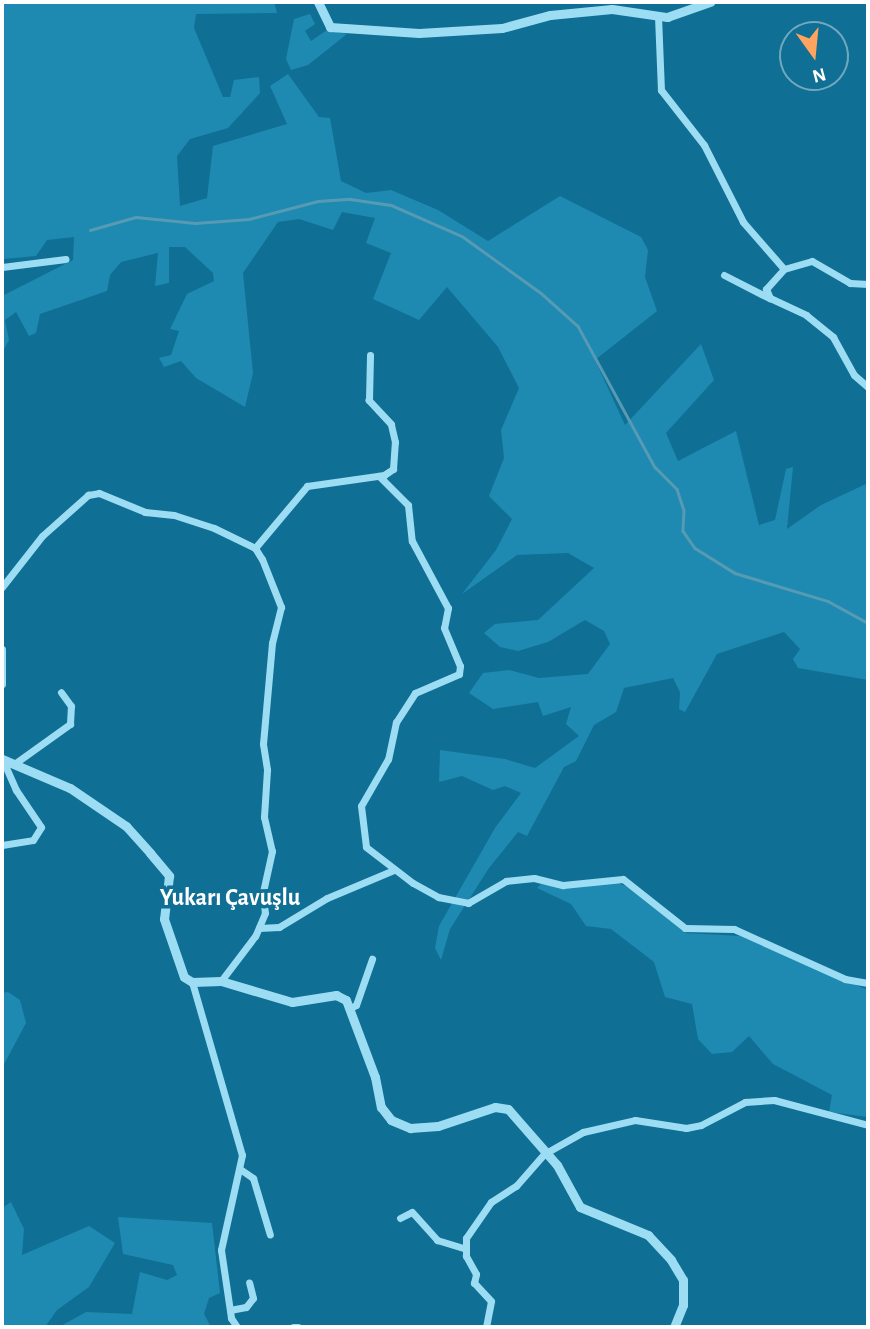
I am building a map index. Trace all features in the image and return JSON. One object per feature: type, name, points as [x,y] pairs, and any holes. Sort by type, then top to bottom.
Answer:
[{"type":"street","points":[[320,4],[330,27],[419,33],[502,28],[551,15],[617,6],[667,17],[710,2]]},
{"type":"street","points":[[658,16],[661,90],[704,145],[743,222],[783,269]]},
{"type":"street","points":[[2,267],[65,259]]},
{"type":"street","points":[[770,298],[766,289],[783,269],[812,261],[850,283],[868,284]]},
{"type":"street","points":[[724,275],[806,315],[833,337],[854,375],[868,387]]},
{"type":"street","points":[[255,548],[307,486],[379,476],[393,469],[395,442],[391,424],[369,400],[370,355]]},
{"type":"street","points":[[379,476],[408,505],[412,541],[448,608],[444,628],[460,666],[458,674],[440,685],[415,693],[396,722],[388,759],[361,806],[366,846],[394,870],[438,897],[468,903],[506,881],[534,878],[562,885],[623,879],[685,928],[734,929],[845,979],[868,983]]},
{"type":"street","points":[[2,587],[42,536],[88,495],[99,493],[145,512],[174,515],[214,528],[255,548],[281,607],[272,642],[265,716],[264,817],[272,851],[259,928],[221,981]]},
{"type":"street","points":[[2,649],[2,684]]},
{"type":"street","points":[[14,764],[70,724],[71,706],[61,692]]},
{"type":"street","points":[[2,759],[70,788],[126,826],[169,876],[164,919],[184,977],[192,982],[221,981],[292,1002],[336,995],[346,1000],[375,1077],[381,1107],[391,1120],[410,1128],[438,1126],[495,1107],[508,1109],[544,1154],[557,1165],[580,1207],[648,1235],[671,1260],[683,1280],[684,1305],[674,1327]]},
{"type":"street","points":[[2,759],[16,790],[41,827],[33,840],[2,845]]},
{"type":"street","points":[[259,928],[279,927],[327,898],[394,870]]},
{"type":"street","points":[[349,1009],[356,1005],[372,959]]},
{"type":"street","points":[[192,982],[239,1142],[240,1169],[221,1250],[230,1310],[237,1327]]},
{"type":"street","points":[[486,1327],[491,1301],[474,1283],[476,1274],[466,1248],[466,1238],[479,1215],[516,1186],[544,1154],[583,1132],[618,1122],[685,1128],[745,1102],[774,1100],[868,1125]]},
{"type":"street","points":[[240,1169],[253,1178],[271,1235]]},
{"type":"street","points":[[400,1218],[412,1212],[437,1240],[466,1248]]},
{"type":"street","points":[[230,1310],[246,1307],[253,1298],[249,1282]]},
{"type":"shaded area","points":[[2,2],[274,2],[277,13],[196,14],[194,28],[223,97],[230,97],[234,80],[259,77],[260,93],[228,128],[190,139],[177,156],[180,206],[207,198],[213,146],[287,124],[270,86],[288,74],[319,117],[330,118],[341,181],[366,193],[391,190],[438,210],[488,241],[560,196],[641,237],[648,250],[645,277],[657,311],[595,360],[625,425],[701,344],[714,380],[666,433],[678,461],[736,431],[759,525],[775,520],[786,469],[793,467],[787,529],[821,505],[868,483],[868,680],[798,668],[793,659],[800,649],[784,632],[717,654],[685,712],[679,709],[680,692],[673,678],[624,688],[616,712],[594,725],[576,761],[564,767],[527,836],[518,832],[489,868],[450,929],[441,960],[435,948],[439,926],[495,828],[521,793],[505,786],[493,790],[462,776],[439,782],[440,750],[505,759],[535,768],[579,736],[566,724],[571,707],[543,716],[538,702],[493,709],[469,693],[483,673],[509,670],[539,678],[588,674],[610,644],[604,631],[585,620],[548,642],[518,651],[500,647],[484,633],[495,624],[538,620],[594,568],[568,553],[517,555],[462,594],[496,550],[512,519],[489,496],[504,458],[501,430],[519,388],[498,347],[447,287],[419,320],[373,299],[391,253],[366,243],[375,218],[342,212],[333,230],[299,219],[278,222],[243,273],[253,373],[245,407],[196,378],[181,361],[164,367],[159,358],[171,355],[179,331],[170,329],[187,294],[214,281],[213,273],[185,247],[169,247],[169,283],[155,286],[158,253],[121,262],[110,275],[107,291],[40,314],[36,333],[29,336],[16,312],[5,320],[9,340],[2,353],[2,296],[73,260],[74,237],[47,240],[36,256],[4,259]]},
{"type":"shaded area","points":[[310,14],[315,24],[305,31],[311,41],[327,30],[347,34],[308,65],[291,70],[286,59],[294,19]]},
{"type":"shaded area","points":[[618,883],[636,890],[685,933],[740,936],[868,990],[868,1117],[829,1112],[832,1095],[773,1064],[749,1036],[732,1052],[712,1054],[698,1039],[692,1004],[665,997],[654,962],[611,929],[586,926],[571,904],[537,888],[541,884],[563,888]]},
{"type":"shaded area","points":[[8,992],[20,1000],[26,1023],[2,1068],[2,993]]},
{"type":"shaded area","points":[[11,1202],[24,1229],[22,1255],[89,1226],[115,1243],[89,1287],[57,1310],[45,1327],[2,1327],[2,1208]]},
{"type":"shaded area","points":[[118,1217],[212,1223],[220,1293],[209,1298],[204,1314],[211,1327],[59,1327],[86,1312],[132,1314],[140,1272],[167,1280],[177,1275],[173,1265],[123,1254]]},
{"type":"waterway","points":[[90,230],[136,217],[195,223],[249,219],[318,201],[350,199],[391,205],[462,236],[541,293],[578,326],[655,467],[677,489],[684,510],[683,531],[695,548],[735,573],[828,601],[868,623]]},
{"type":"district","name":"Yukarı Çavuşlu","points":[[230,899]]}]
